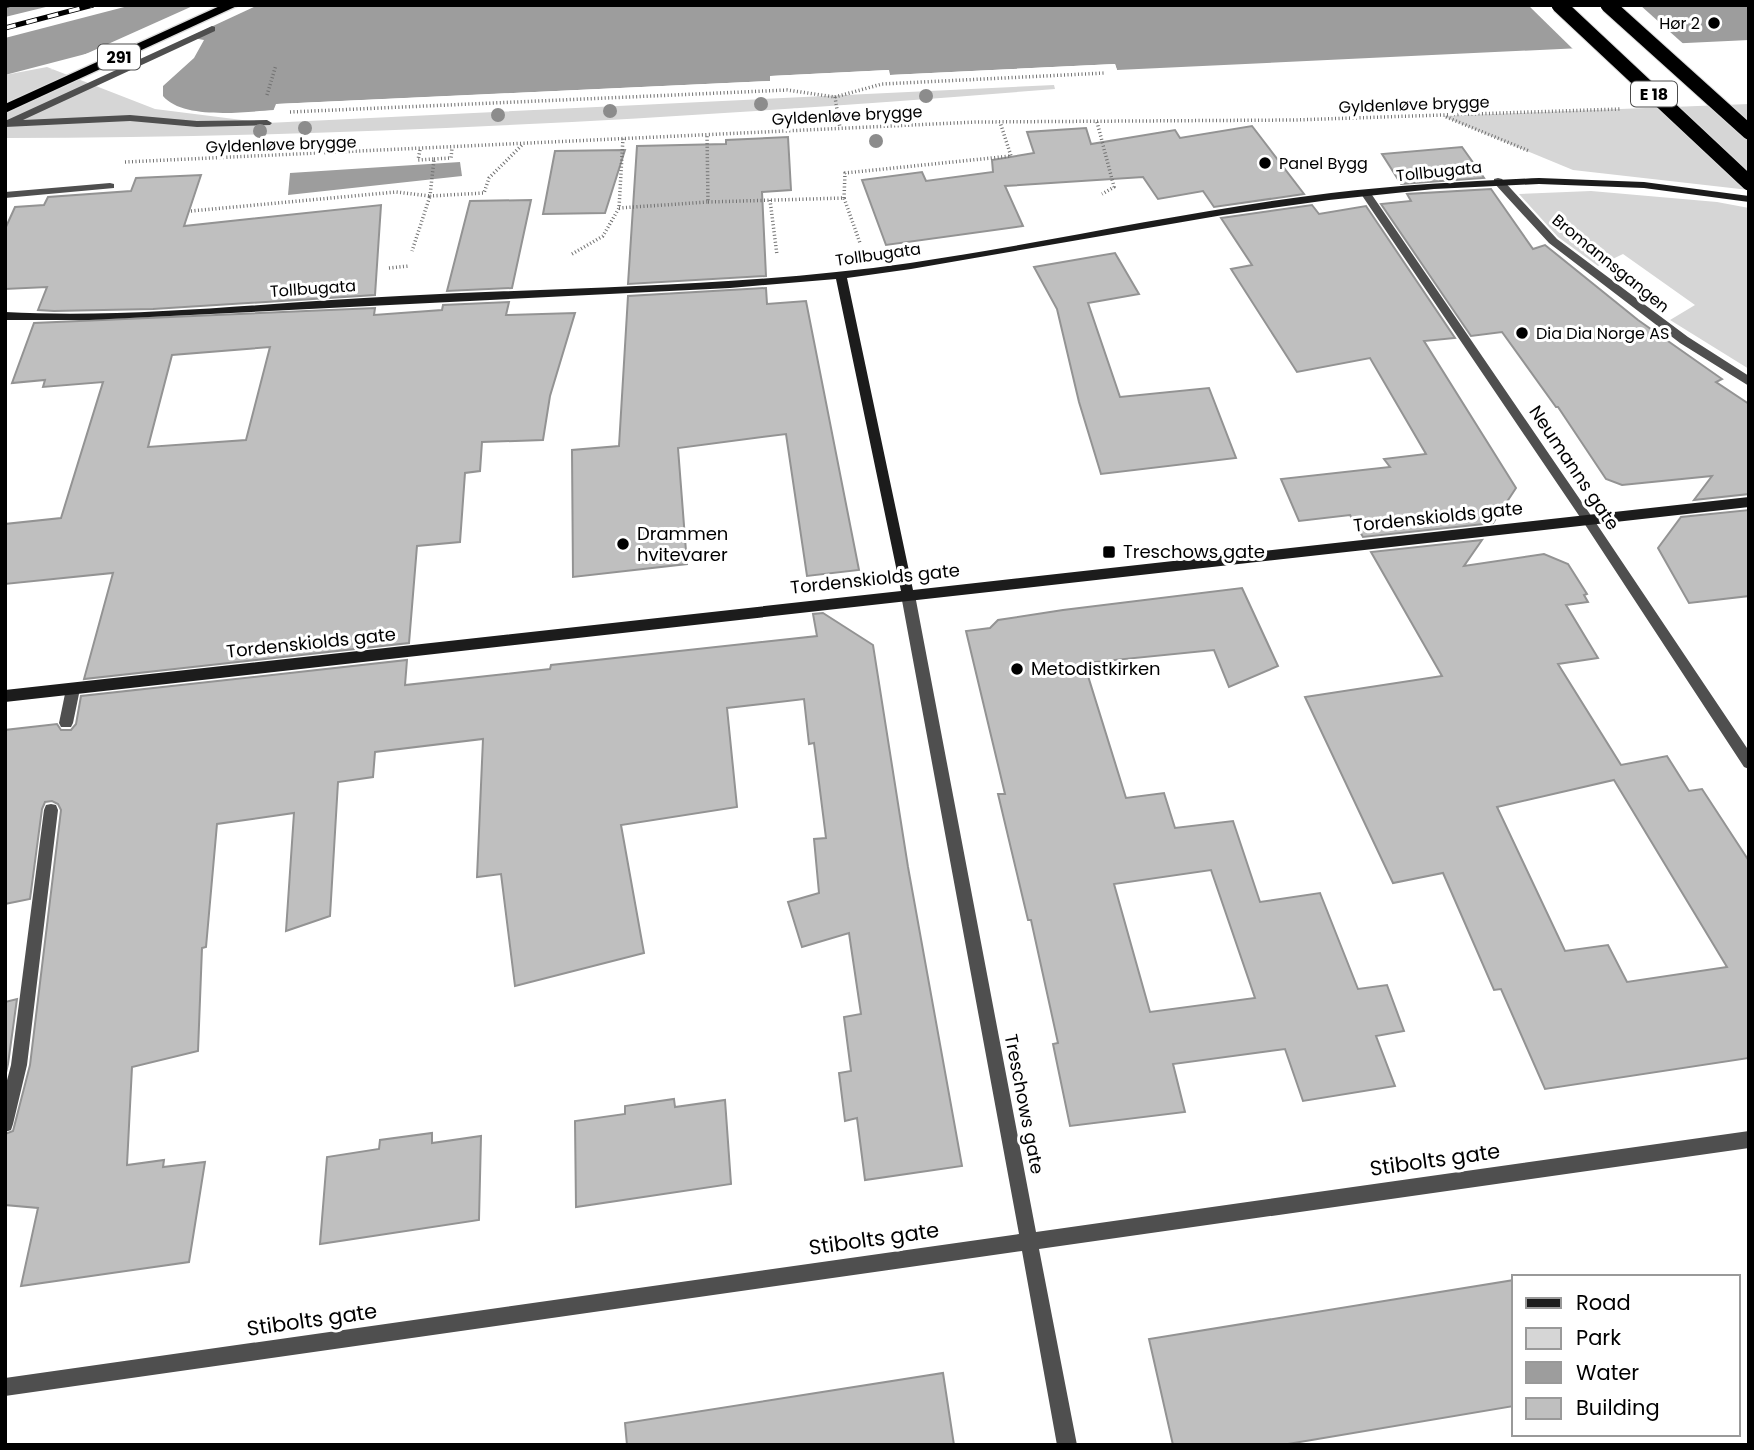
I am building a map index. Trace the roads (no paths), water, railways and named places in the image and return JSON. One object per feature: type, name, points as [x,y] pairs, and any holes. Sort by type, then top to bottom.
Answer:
[{"type":"highway","name":"291","points":[[6,119],[233,5]]},
{"type":"highway","name":"E 18","points":[[1559,5],[1749,183]]},
{"type":"highway","name":"E 18","points":[[1608,5],[1749,132]]},
{"type":"main road","name":"Tollbugata","points":[[5,316],[128,315],[841,276],[1253,207],[1498,181],[1599,183],[1711,192],[1749,199]]},
{"type":"main road","name":"Treschows gate","points":[[841,276],[908,595]]},
{"type":"main road","name":"Tordenskiolds gate","points":[[5,696],[1749,502]]},
{"type":"street","points":[[6,119],[212,29]]},
{"type":"street","points":[[6,119],[130,118],[197,124],[267,123]]},
{"type":"street","name":"Bromannsgangen","points":[[1498,181],[1553,241],[1684,340],[1749,382]]},
{"type":"street","points":[[5,195],[110,186]]},
{"type":"street","name":"Neumanns gate","points":[[1366,194],[1588,520],[1749,763]]},
{"type":"street","name":"Treschows gate","points":[[908,595],[1067,1445]]},
{"type":"street","points":[[66,723],[73,689]]},
{"type":"street","points":[[5,1124],[19,1065],[51,810]]},
{"type":"street","name":"Stibolts gate","points":[[5,1387],[1749,1139]]},
{"type":"water","points":[[5,5],[1749,5],[1749,40],[1117,70],[1115,64],[890,75],[888,70],[771,76],[771,81],[277,104],[274,110],[215,113],[185,109],[172,104],[163,96],[163,86],[194,58],[204,40],[166,33],[5,75]]},
{"type":"water","points":[[460,162],[462,176],[288,195],[290,173]]},
{"type":"railway","points":[[5,28],[93,5]]},
{"type":"place","name":"Hør 2","points":[[1714,23]]},
{"type":"place","name":"Panel Bygg","points":[[1265,163]]},
{"type":"place","name":"Dia Dia Norge AS","points":[[1522,333]]},
{"type":"place","name":"Drammen hvitevarer","points":[[623,544]]},
{"type":"place","name":"Treschows gate","points":[[1109,552]]},
{"type":"place","name":"Metodistkirken","points":[[1017,669]]}]
